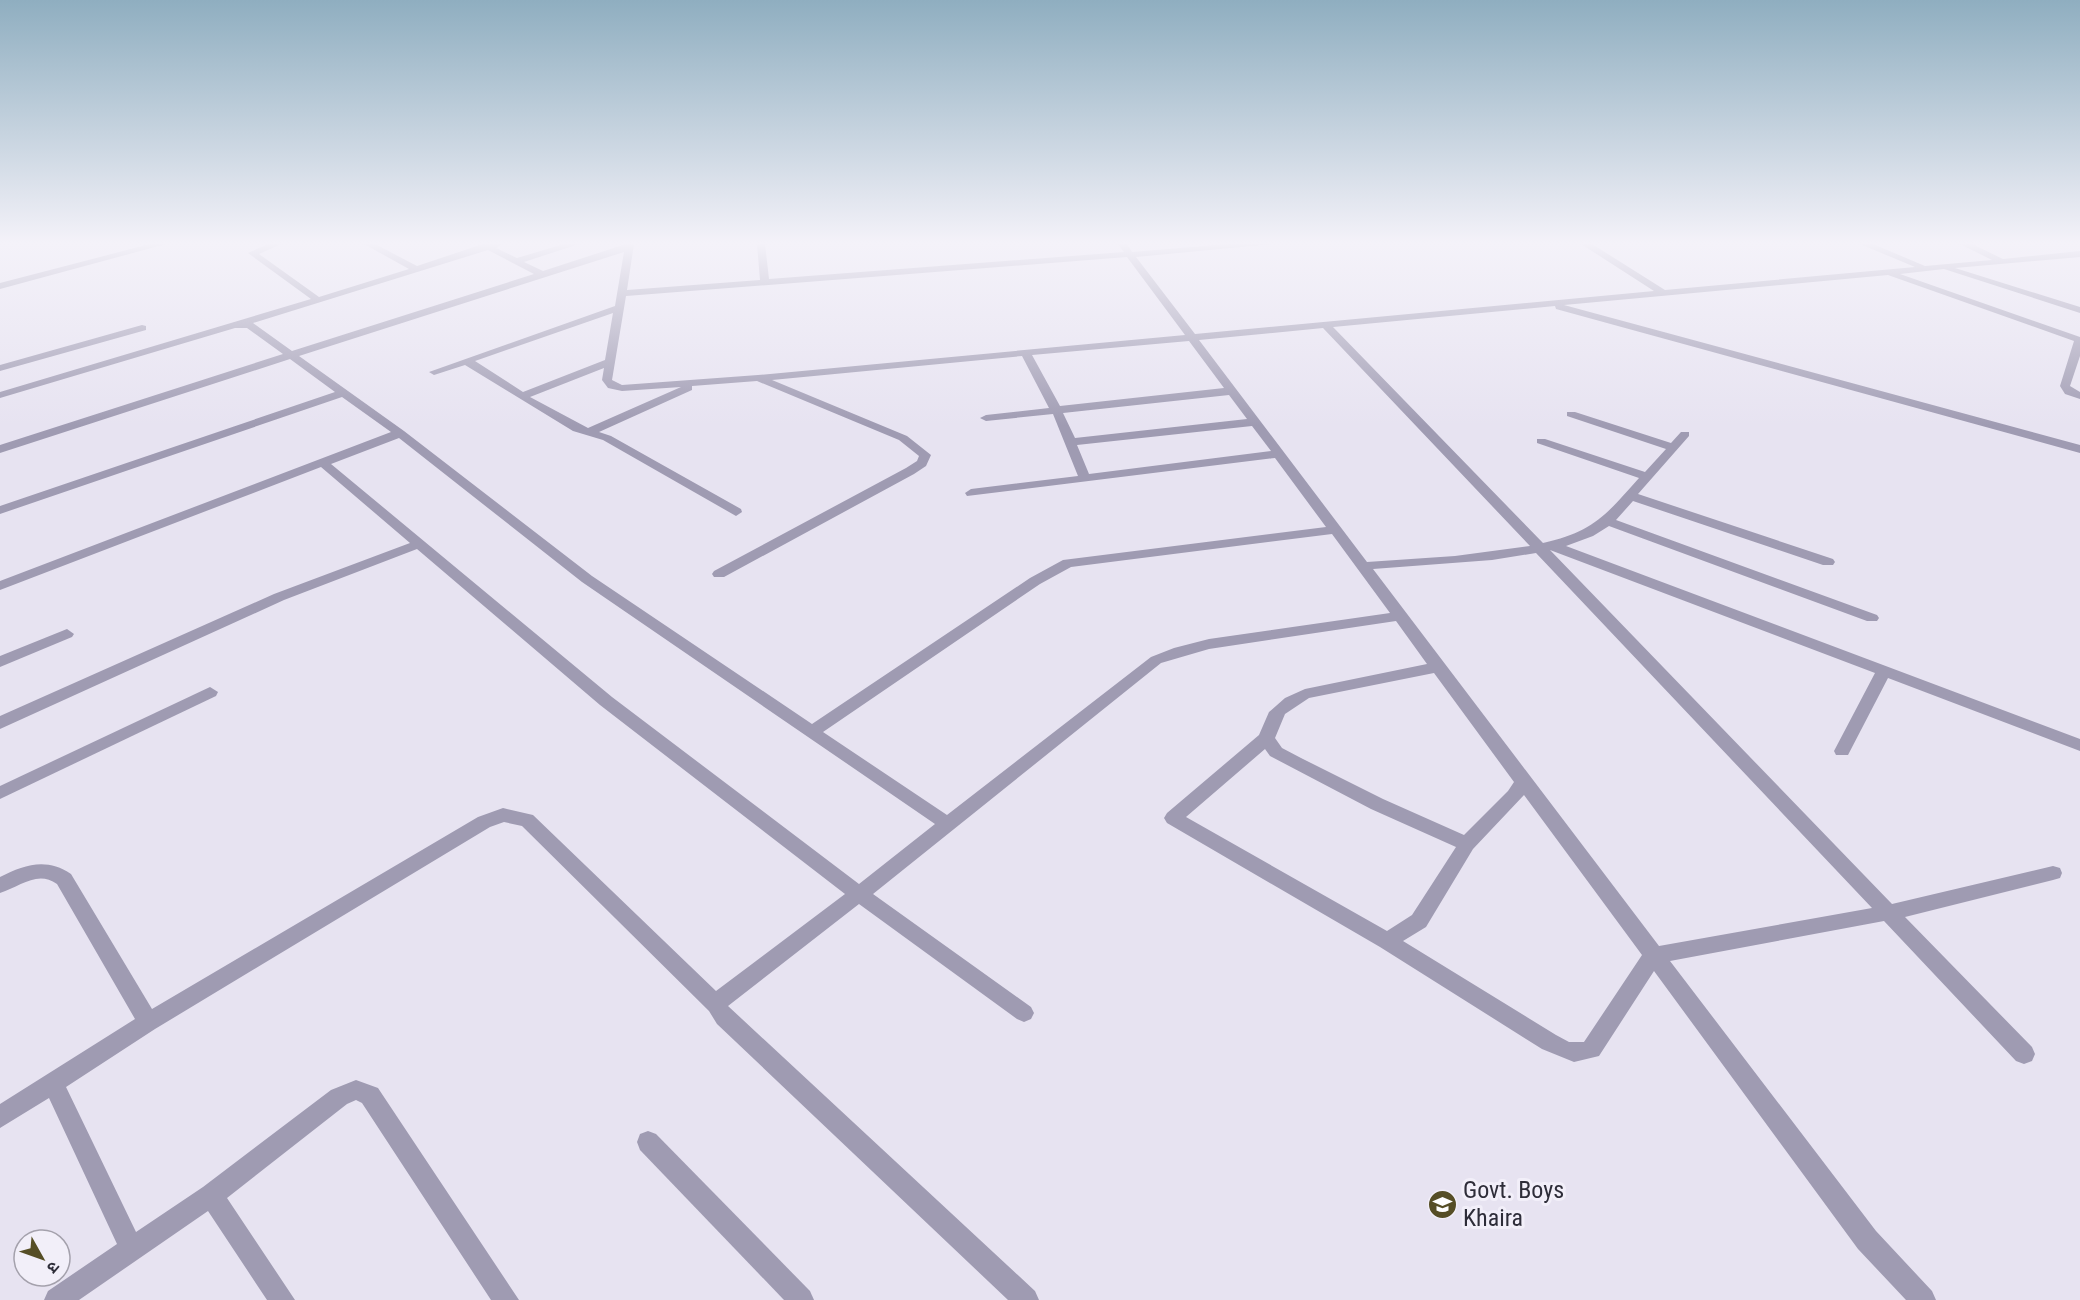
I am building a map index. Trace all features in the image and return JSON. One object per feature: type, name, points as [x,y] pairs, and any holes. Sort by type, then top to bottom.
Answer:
[{"type":"street","points":[[0,395],[303,305]]},
{"type":"street","points":[[0,449],[447,305]]},
{"type":"street","points":[[620,305],[607,380],[612,386],[630,388],[1543,305]]},
{"type":"street","points":[[1167,305],[1868,1240],[1923,1300]]},
{"type":"street","points":[[1553,305],[2080,449]]},
{"type":"street","points":[[1983,305],[2080,340],[2065,386],[2069,392],[2080,396]]},
{"type":"street","points":[[2063,305],[2080,310]]},
{"type":"street","points":[[434,372],[620,308]]},
{"type":"street","points":[[244,323],[400,433],[587,579],[946,823]]},
{"type":"street","points":[[1325,324],[1547,547],[2024,1054]]},
{"type":"street","points":[[0,368],[142,328]]},
{"type":"street","points":[[1025,352],[1056,411],[1085,479]]},
{"type":"street","points":[[467,361],[587,433],[608,438],[736,512]]},
{"type":"street","points":[[522,396],[610,362]]},
{"type":"street","points":[[719,574],[910,471],[922,463],[925,454],[903,438],[758,378]]},
{"type":"street","points":[[587,433],[699,383]]},
{"type":"street","points":[[986,418],[1231,391]]},
{"type":"street","points":[[0,510],[342,393]]},
{"type":"street","points":[[1571,414],[1673,447]]},
{"type":"street","points":[[1070,442],[1255,422]]},
{"type":"street","points":[[0,586],[400,433]]},
{"type":"street","points":[[1362,566],[1547,547],[1580,539],[1599,530],[1685,434]]},
{"type":"street","points":[[1541,441],[1647,477]]},
{"type":"street","points":[[971,493],[1278,454]]},
{"type":"street","points":[[323,463],[606,701],[859,894],[1024,1013]]},
{"type":"street","points":[[1631,495],[1828,562]]},
{"type":"street","points":[[1608,521],[1872,618]]},
{"type":"street","points":[[811,732],[1035,581],[1068,563],[1096,557],[1253,542],[1335,530]]},
{"type":"street","points":[[0,723],[279,597],[418,544]]},
{"type":"street","points":[[1547,547],[1884,670],[2080,745]]},
{"type":"street","points":[[716,1005],[728,992],[859,894],[946,823],[1156,660],[1179,651],[1209,644],[1399,616]]},
{"type":"street","points":[[0,662],[67,634]]},
{"type":"street","points":[[1438,668],[1305,694],[1292,699],[1279,708],[1270,723],[1267,738],[1173,818],[1387,941],[1568,1052],[1580,1054],[1591,1049],[1653,955],[1890,914],[2054,873]]},
{"type":"street","points":[[1842,751],[1884,670]]},
{"type":"street","points":[[0,793],[210,692]]},
{"type":"street","points":[[1267,738],[1276,752],[1377,804],[1467,844]]},
{"type":"street","points":[[1387,941],[1419,921],[1467,844],[1514,796],[1523,782]]},
{"type":"street","points":[[0,1117],[148,1022],[484,822],[503,815],[527,820],[716,1005],[724,1017],[1026,1300]]},
{"type":"street","points":[[0,886],[41,869],[55,871],[64,879],[148,1022]]},
{"type":"street","points":[[53,1084],[132,1249]]},
{"type":"street","points":[[57,1300],[212,1195],[339,1097],[356,1090],[370,1095],[506,1300]]},
{"type":"street","points":[[648,1142],[801,1300]]},
{"type":"street","points":[[212,1195],[282,1300]]},
{"type":"place","name":"Govt. Boys Khaira","points":[[1442,1204]]}]
